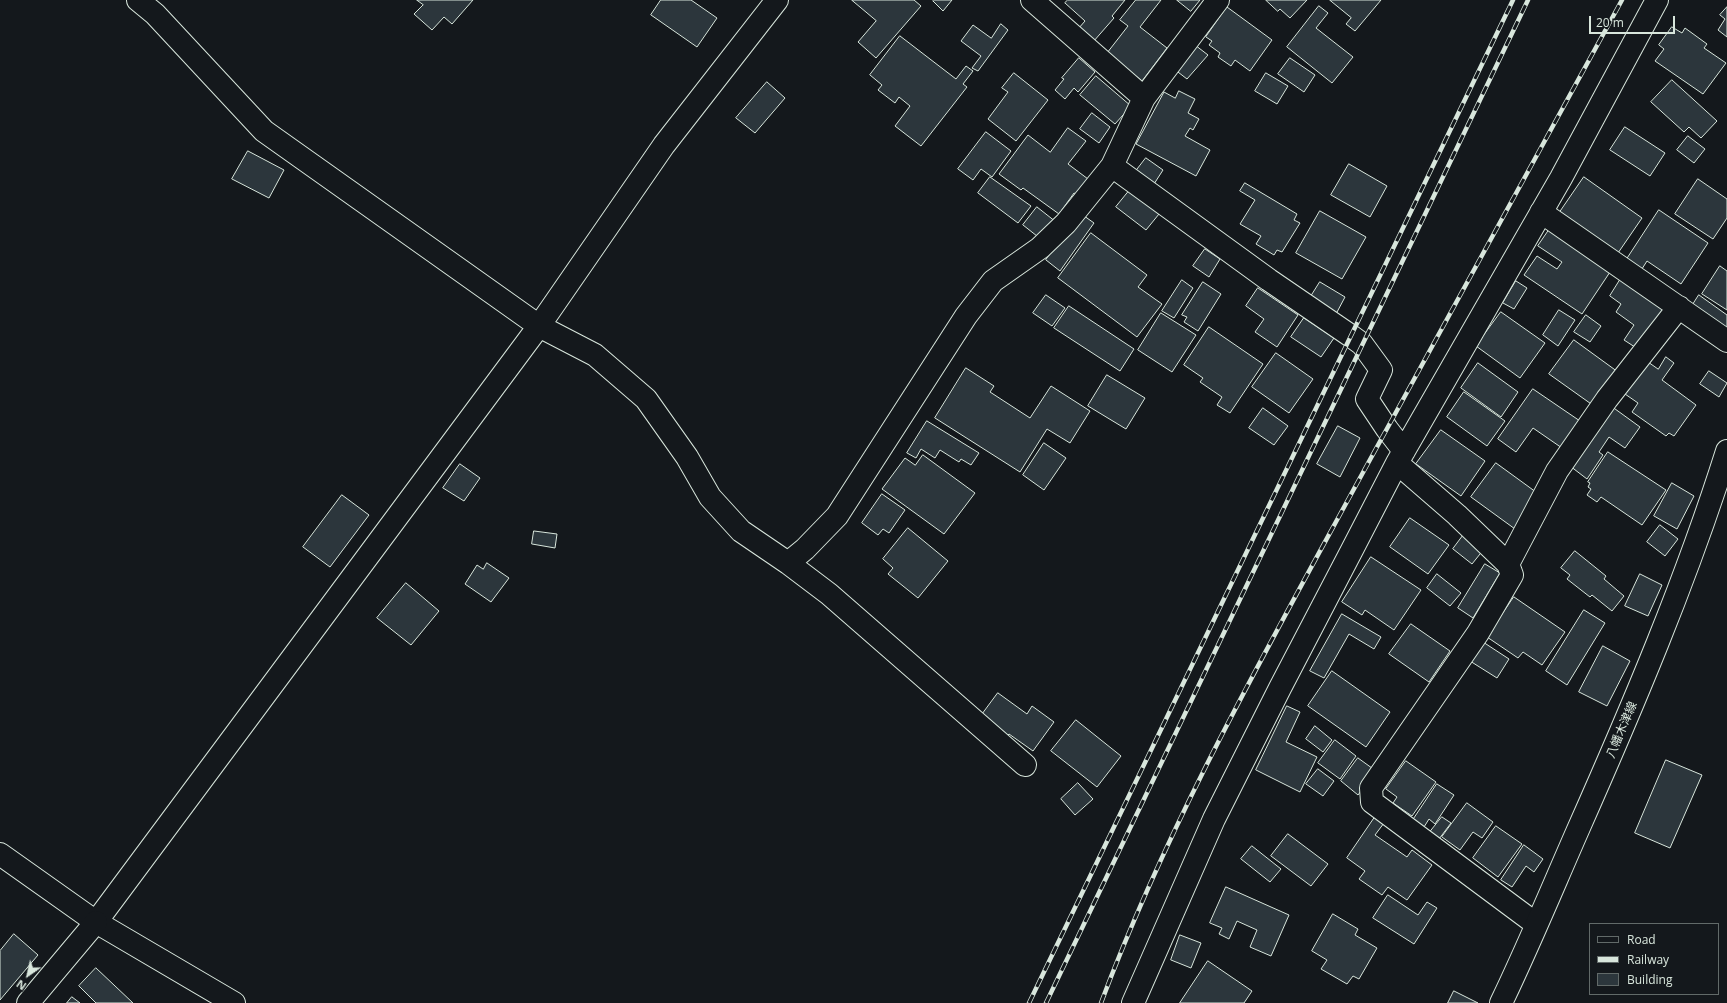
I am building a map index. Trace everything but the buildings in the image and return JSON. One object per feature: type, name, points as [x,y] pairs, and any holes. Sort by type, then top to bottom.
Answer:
[{"type":"street","points":[[138,0],[156,14],[264,131],[539,326],[595,355],[646,399],[687,457],[710,497],[741,532],[788,563],[829,594],[1025,765]]},
{"type":"street","points":[[28,1003],[96,922],[539,326],[664,145],[777,0]]},
{"type":"street","points":[[1032,0],[1144,98]]},
{"type":"street","points":[[788,563],[805,549],[837,516],[966,316],[992,281],[1040,248],[1061,228],[1112,166],[1144,98],[1218,0]]},
{"type":"street","points":[[1133,1003],[1214,819],[1280,688],[1401,457],[1541,212],[1657,0]]},
{"type":"street","points":[[1112,166],[1269,280],[1362,344],[1380,370],[1367,399],[1387,429],[1401,457],[1457,515],[1508,564],[1512,575],[1478,633],[1371,788],[1372,802],[1536,924]]},
{"type":"street","points":[[1541,212],[1727,341]]},
{"type":"street","points":[[1508,564],[1556,471],[1607,399],[1679,307]]},
{"type":"street","name":"八幡木津線","points":[[1501,1003],[1522,961],[1536,924],[1627,720],[1683,575],[1727,451]]},
{"type":"street","points":[[0,854],[96,922],[234,1003]]},
{"type":"railway","points":[[1029,1003],[1513,0]]},
{"type":"railway","points":[[1046,1003],[1528,0]]},
{"type":"railway","points":[[1101,1003],[1155,873],[1185,809],[1248,684],[1622,0]]}]
